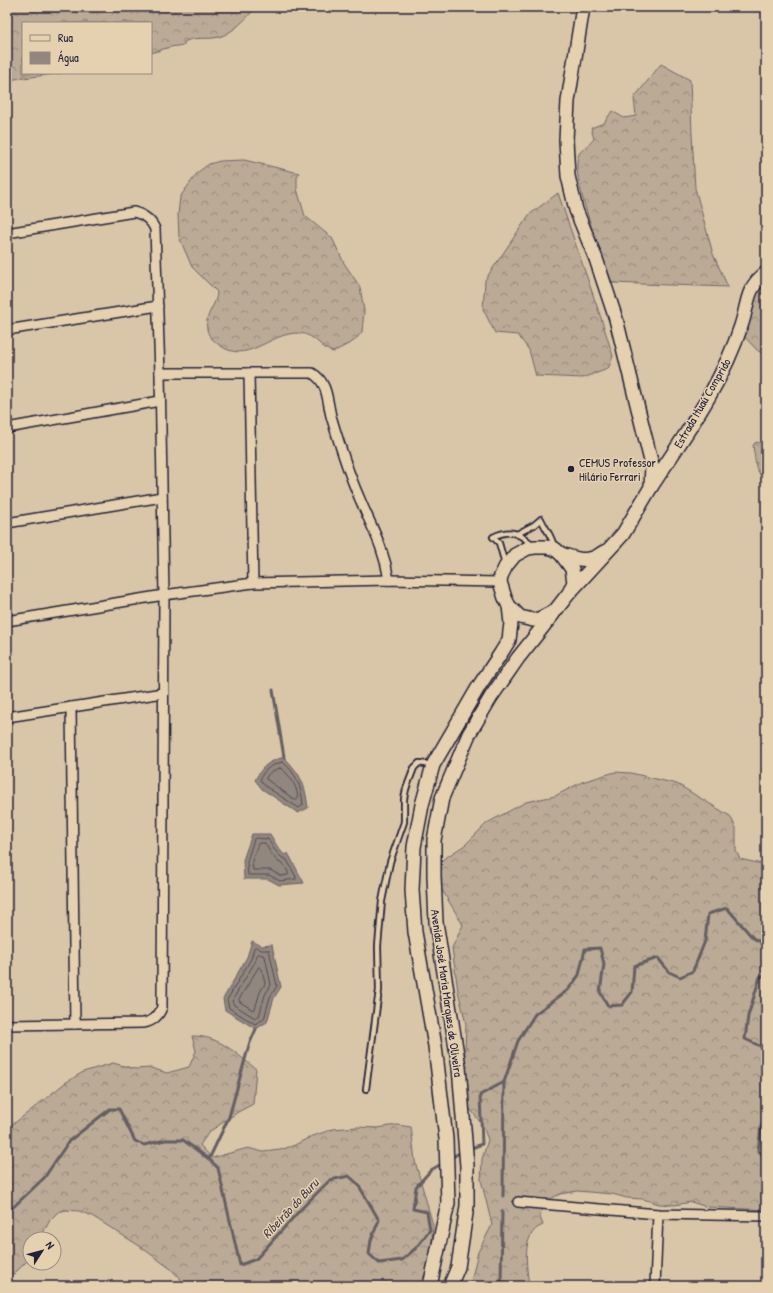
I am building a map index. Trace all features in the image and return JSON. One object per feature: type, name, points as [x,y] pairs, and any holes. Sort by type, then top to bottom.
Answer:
[{"type":"main road","points":[[583,7],[568,101],[566,140],[568,176],[576,210],[596,259],[616,319],[652,465],[651,488]]},
{"type":"main road","name":"Estrada Ituaú Comprido","points":[[569,593],[610,550],[623,534],[724,371],[742,324],[749,294],[758,279],[766,272]]},
{"type":"main road","points":[[558,552],[570,566],[573,573],[574,582],[569,593],[555,611],[539,619],[533,620],[520,617],[509,606],[502,591],[500,582],[502,572],[515,555],[528,548],[547,547],[578,559],[588,559],[610,550]]},
{"type":"main road","name":"Avenida José Maria Marques de Oliveira","points":[[430,1286],[448,1203],[446,1139],[430,1008],[416,932],[412,890],[414,847],[422,805],[434,765],[479,686],[505,647],[510,632],[511,623],[509,606]]},
{"type":"main road","name":"Avenida José Maria Marques de Oliveira","points":[[450,1286],[458,1267],[467,1206],[466,1157],[459,1067],[436,922],[434,840],[442,798],[469,734],[491,697],[518,658],[555,611]]},
{"type":"street","points":[[7,233],[134,212],[145,216],[153,224],[156,235],[164,595],[162,1007],[160,1013],[148,1022],[7,1025]]},
{"type":"street","points":[[7,330],[158,306]]},
{"type":"street","points":[[160,373],[312,373],[322,381],[345,461],[379,542],[384,556],[389,580]]},
{"type":"street","points":[[249,373],[253,583]]},
{"type":"street","points":[[7,428],[160,401]]},
{"type":"street","points":[[7,523],[162,497]]},
{"type":"street","points":[[7,620],[164,595],[253,583],[389,580],[500,582]]},
{"type":"street","points":[[7,717],[163,693]]},
{"type":"street","points":[[71,708],[75,1024]]},
{"type":"street","points":[[518,1202],[658,1214],[766,1216]]},
{"type":"street","points":[[655,1286],[658,1214]]},
{"type":"lane","points":[[517,534],[542,519],[558,552]]},
{"type":"lane","points":[[506,566],[499,543],[492,537],[508,532],[517,534],[535,547]]},
{"type":"lane","points":[[366,1089],[379,990],[378,946],[382,901],[390,862],[404,822],[404,799],[414,768],[419,763],[434,765]]},
{"type":"green space","points":[[7,7],[256,7],[239,25],[224,35],[215,38],[192,39],[184,42],[184,45],[170,47],[152,53],[152,22],[22,22],[22,74],[54,74],[15,79],[7,82]]},
{"type":"green space","points":[[661,64],[690,80],[695,188],[713,254],[728,287],[612,283],[588,217],[578,179],[577,164],[579,154],[594,139],[591,128],[604,123],[612,111],[624,118],[636,116],[634,98]]},
{"type":"green space","points":[[244,160],[299,173],[297,177],[297,189],[305,216],[332,238],[344,263],[360,287],[364,311],[362,332],[354,341],[333,352],[305,334],[288,334],[258,347],[239,352],[229,350],[218,344],[210,336],[207,329],[207,319],[215,301],[217,292],[192,267],[179,237],[178,215],[180,197],[198,172],[209,164],[220,161]]},
{"type":"green space","points":[[558,193],[613,356],[608,369],[583,378],[536,376],[529,350],[518,335],[495,333],[483,309],[485,280],[529,215]]},
{"type":"green space","points":[[766,286],[766,356],[757,350],[740,332],[755,288]]},
{"type":"green space","points":[[756,442],[766,447],[766,486],[756,467],[753,445]]},
{"type":"green space","points":[[615,772],[631,773],[677,784],[730,816],[736,828],[736,851],[740,859],[766,865],[766,1210],[707,1207],[691,1202],[675,1205],[659,1204],[643,1199],[627,1198],[612,1194],[577,1191],[560,1194],[544,1202],[540,1217],[543,1225],[536,1229],[531,1235],[528,1243],[526,1261],[529,1286],[470,1286],[478,1252],[492,1225],[481,1180],[482,1159],[488,1140],[483,1126],[465,1102],[466,1024],[458,991],[452,948],[463,925],[432,873],[439,862],[465,845],[487,823],[526,802],[555,796],[582,782]]},
{"type":"green space","points":[[192,1036],[211,1039],[227,1046],[256,1069],[253,1104],[238,1112],[209,1132],[200,1145],[212,1158],[248,1148],[263,1152],[280,1150],[333,1129],[358,1127],[377,1128],[397,1125],[411,1127],[415,1161],[433,1225],[431,1257],[419,1286],[187,1286],[171,1269],[138,1245],[92,1216],[79,1211],[66,1210],[58,1212],[50,1220],[44,1231],[22,1231],[22,1266],[7,1281],[7,1127],[16,1122],[65,1083],[83,1072],[113,1063],[135,1069],[151,1068],[167,1073],[189,1067],[196,1051]]},
{"type":"water","points":[[284,757],[298,774],[304,786],[308,808],[298,813],[262,789],[255,780],[266,765]]},
{"type":"water","points":[[252,834],[270,834],[284,855],[288,853],[304,883],[279,885],[268,879],[244,879],[243,860]]},
{"type":"water","points":[[252,941],[262,946],[272,945],[281,987],[274,998],[267,1022],[256,1029],[225,1010],[223,999],[247,957]]},
{"type":"waterway","points":[[273,690],[284,757]]},
{"type":"waterway","name":"Ribeirão do Buru","points":[[469,1149],[482,1144],[480,1095],[504,1082],[518,1041],[535,1014],[568,990],[579,975],[585,949],[600,948],[604,964],[600,992],[608,1006],[622,1005],[632,992],[634,966],[658,958],[669,972],[680,977],[693,971],[705,941],[708,914],[727,908],[753,938],[766,945]]},
{"type":"waterway","name":"Ribeirão do Buru","points":[[766,975],[760,977],[748,1016],[745,1039],[762,1047],[766,1052]]},
{"type":"waterway","points":[[209,1159],[229,1117],[249,1045],[256,1029]]},
{"type":"waterway","points":[[503,1196],[504,1082]]},
{"type":"waterway","name":"Ribeirão do Buru","points":[[7,1213],[44,1178],[69,1141],[110,1109],[119,1109],[135,1141],[144,1145],[165,1140],[183,1140],[209,1159],[218,1168],[240,1265],[256,1259],[300,1210],[330,1180],[349,1176],[358,1184],[379,1220],[371,1240],[369,1254],[379,1263],[402,1260],[416,1248],[430,1230],[427,1212],[413,1209],[416,1187],[431,1170],[443,1163]]},
{"type":"waterway","name":"Ribeirão do Buru","points":[[766,1116],[761,1127],[758,1151],[766,1156]]},
{"type":"waterway","name":"Ribeirão do Buru","points":[[450,1159],[462,1151]]},
{"type":"waterway","points":[[501,1286],[502,1211]]},
{"type":"place","name":"CEMUS Professor Hilário Ferrari","points":[[571,469]]}]
